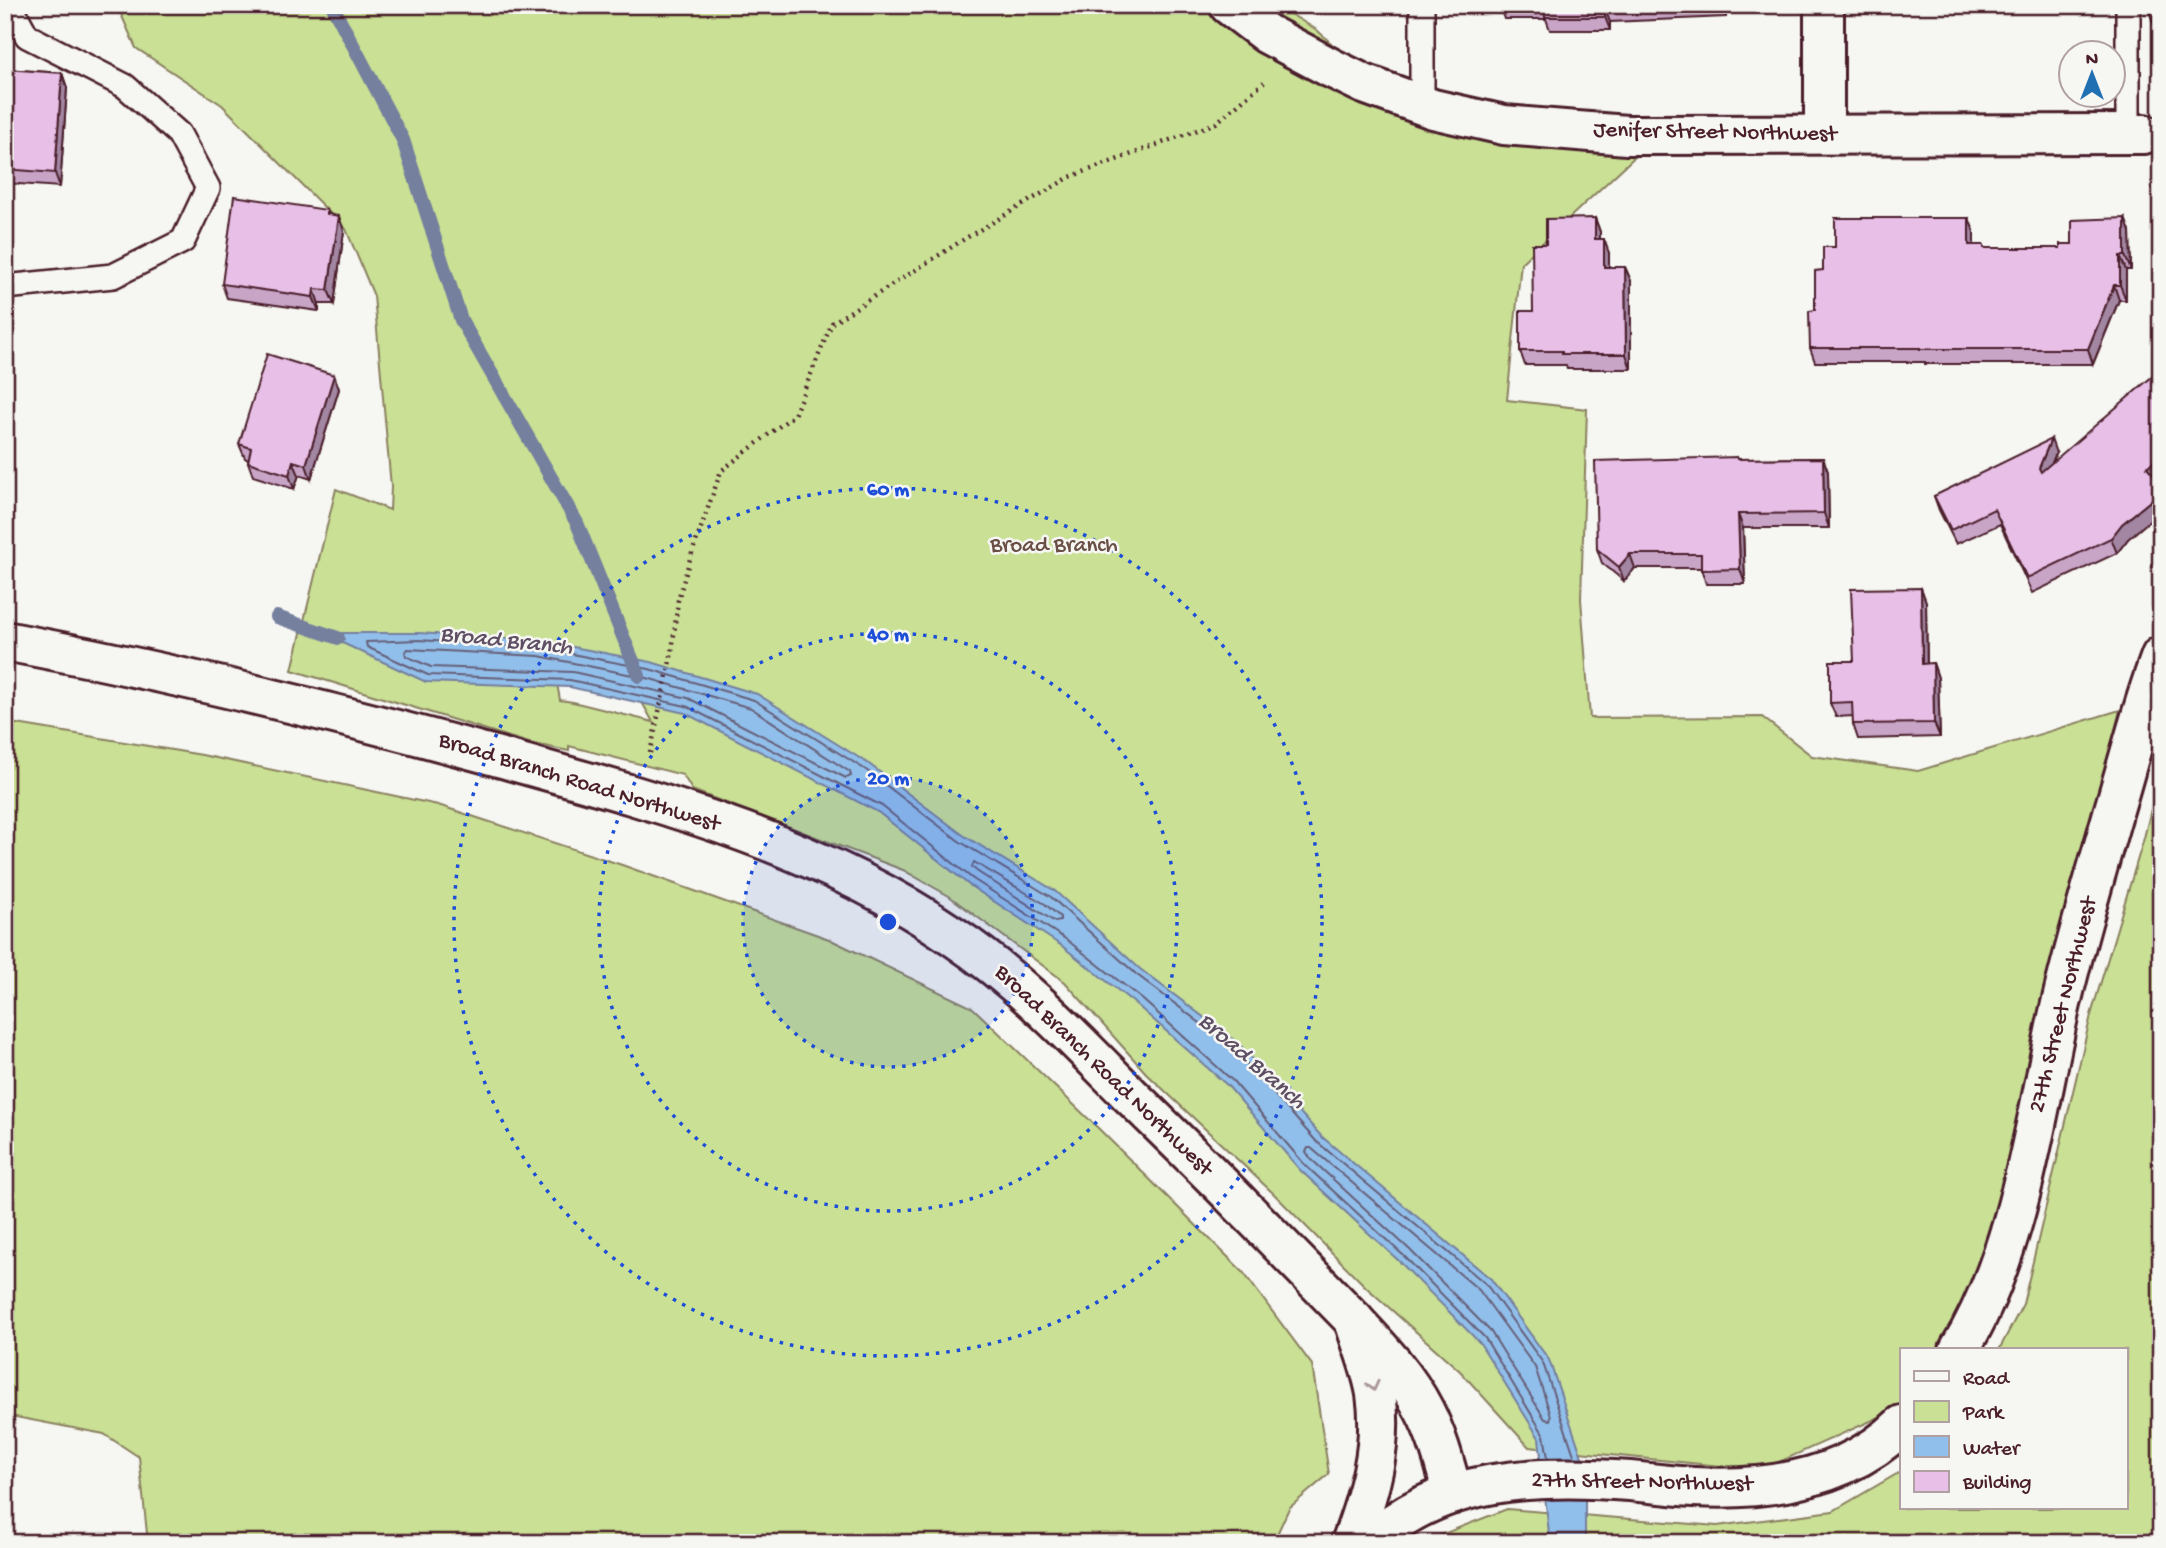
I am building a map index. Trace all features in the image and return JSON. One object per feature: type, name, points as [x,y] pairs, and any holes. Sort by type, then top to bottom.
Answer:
[{"type":"street","name":"Jenifer Street Northwest","points":[[1229,5],[1267,34],[1364,84],[1422,105],[1504,125],[1627,135],[2136,134]]},
{"type":"street","points":[[1824,5],[1824,134]]},
{"type":"street","name":"Broad Branch Road Northwest","points":[[5,641],[285,701],[640,796],[777,845],[864,884],[916,912],[953,935],[1039,1003],[1354,1320],[1397,1367],[1419,1400],[1436,1437],[1453,1494]]},
{"type":"street","name":"27th Street Northwest","points":[[1960,1348],[1985,1302],[2005,1247],[2065,990],[2133,737],[2161,656]]},
{"type":"street","points":[[1351,1543],[1367,1498],[1378,1435],[1376,1391],[1354,1320]]},
{"type":"street","name":"27th Street Northwest","points":[[1453,1494],[1499,1482],[1534,1479],[1599,1479],[1710,1488],[1788,1482],[1830,1471],[1852,1461],[1900,1428]]},
{"type":"street","points":[[1370,1543],[1399,1519],[1453,1494]]},
{"type":"lane","points":[[5,287],[113,276],[183,241],[208,188],[179,134],[125,86],[27,36],[10,5]]},
{"type":"lane","points":[[1422,5],[1422,105]]},
{"type":"lane","points":[[2128,5],[2136,134]]},
{"type":"path","points":[[658,718],[672,652],[678,600],[721,471],[794,415],[832,323],[1070,177],[1216,123],[1299,52]]},
{"type":"green space","name":"Broad Branch","points":[[117,5],[1275,5],[1317,30],[1364,74],[1430,99],[1673,121],[1521,263],[1507,400],[1587,409],[1581,599],[1590,718],[1762,717],[1812,756],[1918,771],[2120,710],[2062,946],[2018,1167],[1965,1309],[1940,1348],[1900,1348],[1900,1408],[1761,1470],[1529,1447],[1460,1371],[1366,1287],[1274,1194],[1146,1073],[1065,982],[949,896],[903,870],[692,790],[683,775],[569,746],[569,751],[529,743],[292,670],[336,489],[390,510],[391,487],[374,296],[346,229],[222,105],[136,48]],"holes":[[[619,661],[653,722],[560,700],[554,667]]]},
{"type":"green space","points":[[5,722],[202,755],[438,805],[622,865],[829,939],[973,1008],[1243,1272],[1312,1365],[1329,1474],[1289,1508],[1273,1543],[148,1543],[139,1457],[104,1434],[5,1415]]},
{"type":"green space","points":[[2161,768],[2161,1543],[1426,1543],[1430,1539],[1507,1509],[1717,1526],[1833,1511],[1900,1472],[1900,1510],[2128,1510],[2128,1348],[2000,1348],[2023,1304],[2091,1015],[2144,838]]},
{"type":"water","points":[[321,633],[419,633],[542,641],[651,662],[757,694],[869,764],[963,835],[1055,891],[1140,969],[1239,1044],[1321,1136],[1491,1279],[1549,1360],[1585,1466],[1585,1543],[1550,1543],[1539,1438],[1480,1343],[1399,1261],[1300,1170],[1228,1086],[1138,1006],[1062,946],[969,885],[878,812],[685,713],[570,687],[426,682]]},
{"type":"building","points":[[1499,5],[1701,5],[1605,9],[1605,17],[1545,17],[1545,6]]},
{"type":"building","points":[[2149,5],[2161,5],[2161,11],[2149,11]]},
{"type":"building","points":[[5,69],[62,73],[55,173],[5,169]]},
{"type":"building","points":[[234,196],[327,210],[327,214],[339,216],[328,290],[314,289],[313,297],[222,284]]},
{"type":"building","points":[[1595,218],[1595,239],[1604,239],[1604,267],[1625,267],[1626,354],[1520,351],[1520,311],[1533,311],[1532,244],[1546,244],[1546,219]]},
{"type":"building","points":[[1835,218],[1969,218],[1969,245],[1984,245],[1984,248],[2060,248],[2060,244],[2072,244],[2072,220],[2125,218],[2125,256],[2120,256],[2120,285],[2114,285],[2088,349],[1810,348],[1809,311],[1815,310],[1815,271],[1823,270],[1823,247],[1835,247]]},
{"type":"building","points":[[267,354],[334,375],[306,465],[293,461],[289,475],[248,462],[251,448],[239,444]]},
{"type":"building","points":[[2161,369],[2161,454],[2147,467],[2161,483],[2161,492],[2122,524],[2111,538],[2027,578],[1994,509],[1951,530],[1934,496],[2051,439],[2039,468],[2041,472]]},
{"type":"building","points":[[1737,457],[1823,458],[1824,513],[1738,514],[1740,569],[1701,570],[1701,554],[1630,554],[1619,567],[1597,549],[1595,461]]},
{"type":"building","points":[[1921,588],[1922,664],[1933,663],[1934,723],[1853,724],[1852,702],[1830,703],[1830,661],[1854,661],[1851,589]]},
{"type":"waterway","points":[[332,5],[403,140],[461,320],[577,523],[639,676]]},
{"type":"waterway","name":"Broad Branch","points":[[277,617],[338,638]]}]
